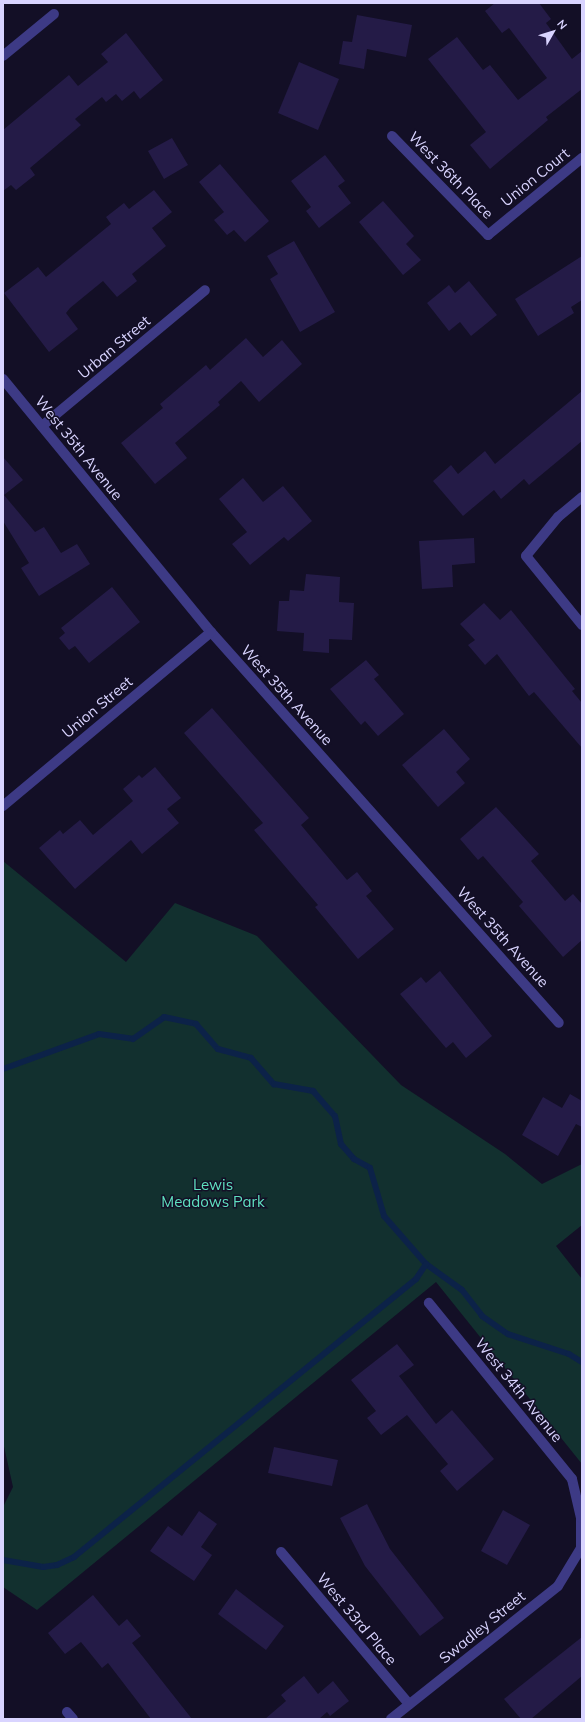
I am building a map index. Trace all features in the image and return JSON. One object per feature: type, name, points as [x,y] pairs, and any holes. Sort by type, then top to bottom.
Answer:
[{"type":"street","points":[[3,56],[54,14]]},
{"type":"street","name":"West 36th Place","points":[[392,136],[488,235]]},
{"type":"street","name":"Union Court","points":[[488,235],[582,158]]},
{"type":"street","name":"Urban Street","points":[[42,426],[205,290]]},
{"type":"street","name":"West 35th Avenue","points":[[3,379],[211,632],[559,1023]]},
{"type":"street","points":[[582,497],[558,517],[526,556],[582,625]]},
{"type":"street","name":"Union Street","points":[[3,806],[211,632]]},
{"type":"street","name":"West 34th Avenue","points":[[429,1303],[572,1479],[581,1518],[581,1548]]},
{"type":"street","name":"Swadley Street","points":[[391,1719],[558,1586],[581,1548]]},
{"type":"street","name":"West 33rd Place","points":[[281,1552],[409,1704]]},
{"type":"green space","name":"Lewis Meadows Park","points":[[3,861],[126,962],[175,903],[257,936],[401,1085],[505,1154],[542,1184],[582,1164],[582,1225],[556,1246],[582,1279],[582,1464],[436,1282],[37,1610],[3,1587],[3,1507],[13,1487],[3,1442]]},
{"type":"building","points":[[495,3],[539,3],[551,19],[546,23],[572,59],[582,51],[582,89],[546,117],[548,120],[490,169],[470,145],[486,132],[428,59],[457,37],[483,70],[490,65],[518,100],[547,78],[509,28],[502,33],[485,11]]},
{"type":"building","points":[[357,15],[412,25],[406,57],[367,49],[364,69],[339,64],[343,41],[352,42]]},
{"type":"building","points":[[126,33],[163,80],[140,99],[134,91],[122,101],[116,94],[106,102],[102,97],[75,119],[81,125],[30,168],[35,175],[16,190],[11,185],[3,191],[3,130],[69,75],[78,86],[108,62],[101,54]]},
{"type":"building","points":[[299,62],[339,79],[318,130],[278,113]]},
{"type":"building","points":[[172,138],[188,165],[164,179],[148,151]]},
{"type":"building","points":[[325,155],[345,181],[338,186],[351,203],[319,228],[306,211],[311,207],[291,181]]},
{"type":"building","points":[[220,164],[269,221],[245,242],[234,230],[227,235],[214,220],[224,212],[199,182]]},
{"type":"building","points":[[154,190],[172,212],[152,228],[166,246],[132,274],[137,281],[117,297],[103,281],[70,308],[66,313],[78,329],[49,352],[4,293],[38,267],[46,277],[111,224],[106,217],[124,203],[129,209]]},
{"type":"building","points":[[383,201],[414,236],[406,244],[421,260],[403,275],[359,222]]},
{"type":"building","points":[[294,241],[335,312],[300,332],[270,279],[278,274],[267,256]]},
{"type":"building","points":[[582,256],[582,300],[571,307],[574,313],[538,336],[515,299]]},
{"type":"building","points":[[469,281],[497,315],[471,336],[460,322],[449,331],[427,303],[449,285],[455,293]]},
{"type":"building","points":[[246,338],[263,357],[282,340],[302,364],[259,402],[241,381],[218,402],[220,405],[175,443],[187,458],[155,484],[121,443],[163,408],[160,404],[206,365],[210,370]]},
{"type":"building","points":[[582,391],[582,441],[529,485],[524,479],[501,499],[494,490],[463,516],[433,481],[451,465],[458,474],[485,451],[495,464]]},
{"type":"building","points":[[3,457],[23,480],[4,495],[35,532],[44,527],[61,553],[77,544],[90,564],[39,596],[21,568],[29,563],[3,521]]},
{"type":"building","points":[[243,478],[263,502],[283,486],[312,521],[288,541],[284,537],[250,565],[232,544],[247,532],[219,499]]},
{"type":"building","points":[[474,538],[475,563],[452,565],[453,587],[422,589],[419,541]]},
{"type":"building","points":[[306,574],[340,577],[339,602],[354,603],[352,640],[329,639],[329,653],[303,651],[304,633],[277,631],[279,601],[289,601],[290,590],[304,591]]},
{"type":"building","points":[[112,587],[140,622],[89,663],[75,646],[69,650],[59,638],[65,633],[61,628]]},
{"type":"building","points":[[484,603],[500,620],[511,610],[575,689],[572,691],[582,703],[582,748],[534,692],[529,696],[497,654],[485,665],[468,645],[475,640],[460,624]]},
{"type":"building","points":[[366,660],[379,675],[374,679],[404,714],[378,736],[365,721],[361,725],[330,689]]},
{"type":"building","points":[[212,708],[309,818],[301,825],[347,880],[357,872],[372,891],[366,896],[394,929],[358,959],[315,907],[318,905],[254,830],[263,823],[184,733]]},
{"type":"building","points":[[444,729],[470,759],[456,772],[465,783],[438,807],[402,765]]},
{"type":"building","points":[[155,767],[181,798],[167,809],[179,823],[142,854],[131,840],[75,889],[39,848],[60,830],[63,834],[80,820],[93,835],[133,801],[123,789],[139,775],[142,778]]},
{"type":"building","points":[[496,807],[539,854],[531,861],[565,901],[573,894],[582,904],[582,940],[563,957],[519,906],[523,902],[483,856],[478,860],[460,839]]},
{"type":"building","points":[[440,971],[492,1036],[466,1058],[453,1042],[446,1048],[400,994],[421,977],[426,983]]},
{"type":"building","points":[[570,1094],[582,1101],[582,1127],[576,1124],[558,1156],[522,1135],[543,1097],[562,1108]]},
{"type":"building","points":[[397,1344],[414,1365],[399,1376],[436,1424],[452,1410],[494,1459],[457,1491],[440,1471],[448,1464],[407,1415],[381,1435],[367,1418],[376,1411],[351,1380]]},
{"type":"building","points":[[274,1447],[338,1460],[332,1486],[268,1473]]},
{"type":"building","points":[[367,1504],[390,1549],[444,1618],[420,1636],[365,1566],[340,1518]]},
{"type":"building","points":[[503,1510],[530,1525],[507,1565],[481,1551]]},
{"type":"building","points":[[199,1511],[217,1524],[201,1547],[212,1555],[194,1581],[150,1551],[168,1526],[182,1536]]},
{"type":"building","points":[[236,1589],[284,1626],[266,1650],[218,1614]]},
{"type":"building","points":[[93,1595],[119,1626],[127,1619],[141,1636],[132,1643],[192,1719],[151,1719],[108,1663],[102,1668],[81,1642],[65,1654],[48,1633]]},
{"type":"building","points":[[582,1637],[582,1676],[531,1719],[521,1719],[504,1699]]},
{"type":"building","points":[[304,1676],[318,1694],[333,1681],[349,1701],[330,1716],[327,1712],[319,1719],[265,1719],[286,1701],[281,1695]]},
{"type":"waterway","points":[[3,1069],[99,1034],[133,1039],[164,1017],[196,1024],[218,1049],[251,1058],[274,1084],[313,1091],[335,1116],[341,1144],[354,1159],[370,1168],[384,1216],[426,1264],[462,1290],[482,1316],[508,1334],[569,1354],[582,1362]]},
{"type":"waterway","points":[[3,1560],[43,1567],[57,1565],[74,1557],[416,1279],[426,1264]]}]
